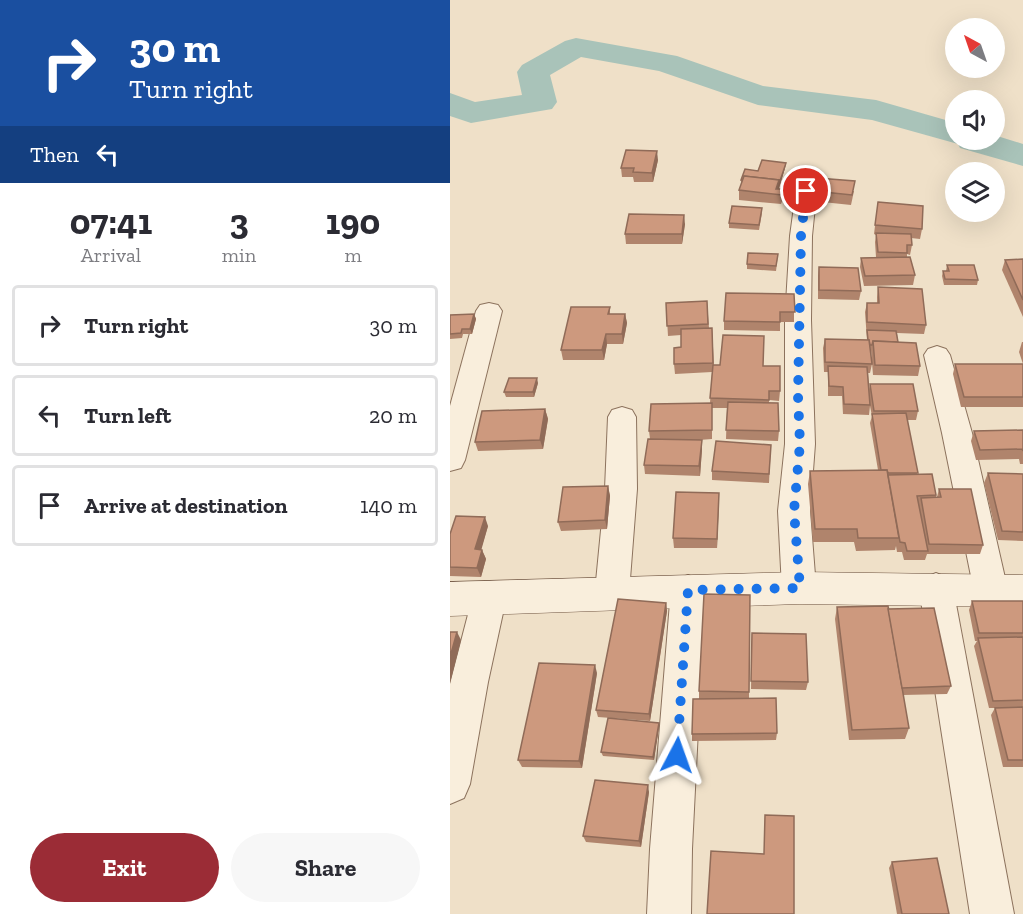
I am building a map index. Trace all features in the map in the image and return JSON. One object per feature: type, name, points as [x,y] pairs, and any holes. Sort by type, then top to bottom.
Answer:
[{"type":"street","points":[[800,588],[794,511],[800,444],[798,320],[801,236],[808,177]]},
{"type":"street","points":[[450,460],[489,310]]},
{"type":"street","points":[[450,599],[612,592],[800,588],[936,588],[1007,591],[957,433],[937,355]]},
{"type":"street","points":[[612,592],[621,489],[622,417]]},
{"type":"street","points":[[936,588],[992,914]]},
{"type":"street","points":[[669,914],[671,849],[688,590]]},
{"type":"street","points":[[450,784],[469,682],[489,599]]},
{"type":"building","points":[[626,150],[657,151],[652,173],[633,172],[634,168],[621,168]]},
{"type":"building","points":[[762,160],[786,163],[779,184],[779,180],[744,176],[741,180],[745,169],[758,171]]},
{"type":"building","points":[[744,176],[779,180],[776,189],[783,189],[782,195],[739,190]]},
{"type":"building","points":[[817,178],[855,181],[852,195],[814,191]]},
{"type":"building","points":[[878,202],[923,206],[922,229],[875,225]]},
{"type":"building","points":[[732,206],[762,208],[759,225],[729,223]]},
{"type":"building","points":[[629,214],[684,215],[682,234],[625,234]]},
{"type":"building","points":[[876,233],[911,234],[912,245],[907,245],[907,253],[878,252]]},
{"type":"building","points":[[748,253],[778,254],[776,266],[747,264]]},
{"type":"building","points":[[910,257],[915,275],[865,276],[861,258]]},
{"type":"building","points":[[1023,259],[1023,300],[1005,260]]},
{"type":"building","points":[[947,265],[974,265],[978,280],[945,279],[943,271],[949,271]]},
{"type":"building","points":[[819,267],[858,268],[861,291],[819,290]]},
{"type":"building","points":[[878,287],[922,289],[926,325],[867,322],[867,303],[879,303]]},
{"type":"building","points":[[726,293],[794,294],[795,312],[780,312],[780,322],[724,321]]},
{"type":"building","points":[[707,301],[708,324],[667,326],[666,303]]},
{"type":"building","points":[[571,307],[610,307],[608,314],[625,314],[622,334],[606,334],[602,350],[561,350]]},
{"type":"building","points":[[474,314],[470,329],[462,329],[461,333],[450,334],[450,315]]},
{"type":"building","points":[[712,328],[713,363],[674,364],[674,348],[681,347],[681,329]]},
{"type":"building","points":[[867,330],[896,331],[898,342],[873,341],[870,345]]},
{"type":"building","points":[[723,335],[764,336],[763,366],[780,366],[780,391],[769,391],[769,400],[710,398],[713,365],[720,365]]},
{"type":"building","points":[[825,339],[869,340],[872,364],[825,362]]},
{"type":"building","points":[[873,341],[916,343],[920,366],[875,365]]},
{"type":"building","points":[[955,364],[1023,364],[1023,397],[964,397]]},
{"type":"building","points":[[828,366],[867,367],[870,405],[844,404],[843,387],[829,386]]},
{"type":"building","points":[[509,378],[537,378],[533,392],[504,392]]},
{"type":"building","points":[[870,384],[913,384],[918,411],[874,411]]},
{"type":"building","points":[[728,402],[778,403],[779,431],[726,430]]},
{"type":"building","points":[[712,403],[712,430],[649,431],[651,404]]},
{"type":"building","points":[[545,409],[540,440],[475,442],[482,411]]},
{"type":"building","points":[[906,413],[918,473],[888,473],[887,470],[881,470],[872,414]]},
{"type":"building","points":[[1023,430],[1023,451],[1022,449],[980,450],[974,431]]},
{"type":"building","points":[[648,439],[702,440],[699,466],[644,465]]},
{"type":"building","points":[[716,441],[771,445],[769,474],[712,471]]},
{"type":"building","points":[[887,470],[899,538],[858,538],[857,529],[815,529],[810,471]]},
{"type":"building","points":[[988,473],[1023,474],[1023,532],[1002,531]]},
{"type":"building","points":[[932,474],[936,495],[917,496],[928,551],[907,551],[905,543],[900,542],[888,475]]},
{"type":"building","points":[[608,486],[605,520],[558,522],[563,487]]},
{"type":"building","points":[[939,489],[971,489],[983,545],[929,544],[921,498],[941,497]]},
{"type":"building","points":[[676,492],[719,493],[717,539],[673,538]]},
{"type":"building","points":[[456,516],[485,517],[475,549],[482,550],[477,568],[450,567],[450,534]]},
{"type":"building","points":[[704,594],[750,595],[749,692],[699,691]]},
{"type":"building","points":[[618,599],[666,603],[649,714],[596,710]]},
{"type":"building","points":[[972,601],[1023,601],[1023,633],[979,633]]},
{"type":"building","points":[[888,606],[909,728],[852,730],[837,607]]},
{"type":"building","points":[[934,608],[951,686],[902,688],[888,609]]},
{"type":"building","points":[[450,632],[457,632],[450,657]]},
{"type":"building","points":[[752,633],[806,634],[808,682],[751,681]]},
{"type":"building","points":[[1023,637],[1023,700],[993,701],[978,638]]},
{"type":"building","points":[[539,663],[595,665],[579,761],[518,760]]},
{"type":"building","points":[[776,698],[777,733],[692,734],[693,699]]},
{"type":"building","points":[[1023,707],[1023,760],[1008,760],[995,708]]},
{"type":"building","points":[[608,718],[659,723],[653,757],[601,752]]},
{"type":"building","points":[[595,780],[648,785],[639,841],[583,836]]},
{"type":"building","points":[[765,815],[794,816],[794,914],[707,914],[711,851],[764,854]]},
{"type":"building","points":[[937,858],[949,914],[902,914],[892,862]]},
{"type":"waterway","points":[[450,103],[471,113],[540,102],[533,72],[576,47],[666,63],[758,95],[876,110],[945,131]]},
{"type":"waterway","points":[[1005,150],[1023,155]]},
{"type":"route","points":[[677,755],[688,590],[800,588],[794,511],[800,444],[798,320],[801,236],[806,191]]}]
